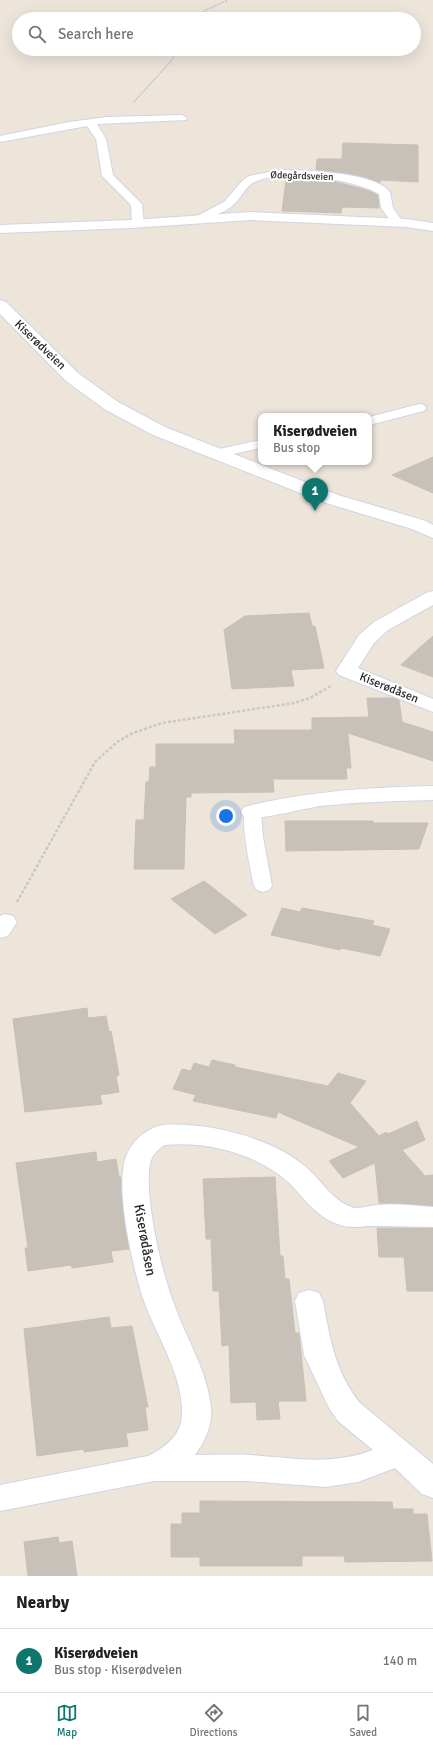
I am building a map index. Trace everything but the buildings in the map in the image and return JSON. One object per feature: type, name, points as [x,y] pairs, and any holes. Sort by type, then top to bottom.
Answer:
[{"type":"street","name":"Ødegårdsveien","points":[[0,229],[138,224],[251,216],[397,222],[433,227]]},
{"type":"street","name":"Kiserødveien","points":[[0,305],[72,377],[112,406],[159,431],[215,454],[332,498],[412,522],[433,532]]},
{"type":"street","points":[[346,671],[366,639],[381,626],[433,597]]},
{"type":"street","name":"Kiserødåsen","points":[[346,671],[433,706]]},
{"type":"street","points":[[252,812],[299,803],[367,795],[433,793]]},
{"type":"street","name":"Kiserødåsen","points":[[0,1498],[153,1468],[169,1461],[187,1444],[196,1420],[197,1409],[190,1380],[158,1300],[147,1260],[136,1190],[137,1164],[144,1147],[152,1140],[161,1135],[201,1137],[243,1146],[268,1156],[290,1169],[322,1200],[343,1215],[358,1218],[378,1215],[433,1217]]},
{"type":"street","points":[[309,1300],[319,1355],[339,1399],[349,1412],[422,1473],[433,1485]]},
{"type":"street","points":[[153,1468],[247,1468],[325,1474],[358,1469],[398,1454]]},
{"type":"lane","points":[[0,139],[90,122],[131,119],[182,118]]},
{"type":"lane","points":[[90,122],[101,139],[108,176],[136,204],[138,224]]},
{"type":"lane","name":"Ødegårdsveien","points":[[197,219],[228,204],[250,179],[276,173],[348,178],[374,185],[384,192],[387,208],[397,222]]},
{"type":"lane","points":[[372,420],[419,408]]},
{"type":"lane","points":[[215,454],[258,445]]},
{"type":"lane","points":[[252,812],[254,837],[263,886]]},
{"type":"path","points":[[203,12],[228,0]]},
{"type":"path","points":[[131,119],[131,105],[174,56]]},
{"type":"path","points":[[3,926],[94,762],[109,746],[120,738],[143,728],[162,723],[215,716],[310,698],[333,685],[346,671]]},
{"type":"place","name":"Kiserødveien","points":[[315,511]]}]
